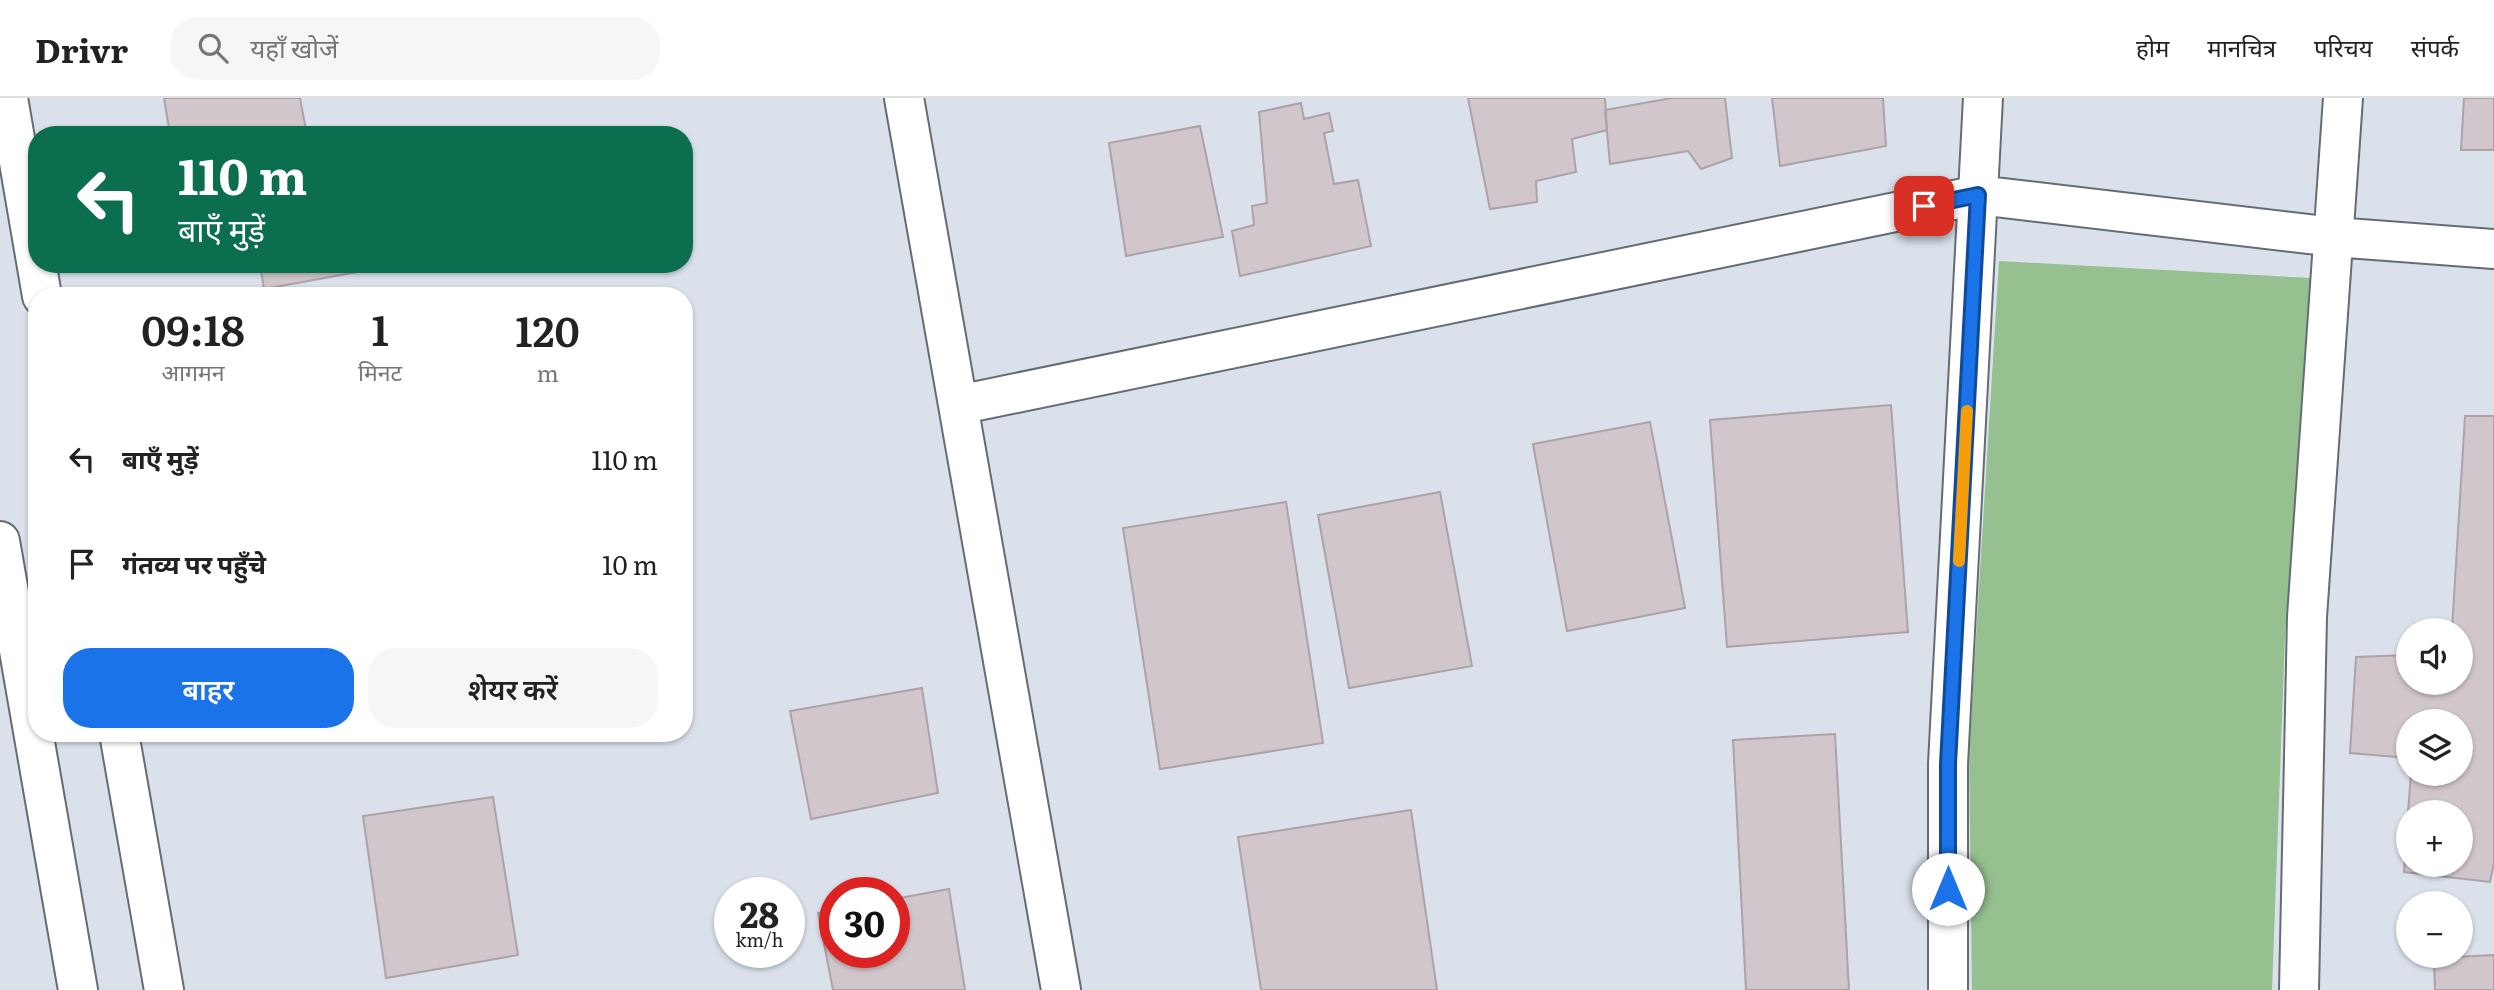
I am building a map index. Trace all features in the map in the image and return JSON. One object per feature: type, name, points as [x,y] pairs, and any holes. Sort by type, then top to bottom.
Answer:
[{"type":"street","points":[[8,98],[28,214]]},
{"type":"street","points":[[904,98],[1061,990]]},
{"type":"street","points":[[1948,990],[1948,764],[1983,98]]},
{"type":"street","points":[[2299,990],[2307,617],[2343,98]]},
{"type":"street","points":[[958,405],[1978,195],[2334,237],[2494,249]]},
{"type":"street","points":[[0,541],[28,702]]},
{"type":"street","points":[[35,742],[78,990]]},
{"type":"street","points":[[121,742],[164,990]]},
{"type":"green space","points":[[1999,261],[2311,278],[2285,636],[2272,990],[1972,990],[1969,752]]},
{"type":"building","points":[[164,98],[300,98],[305,126],[169,126]]},
{"type":"building","points":[[1468,98],[1605,98],[1607,130],[1572,139],[1576,172],[1536,181],[1537,202],[1490,209]]},
{"type":"building","points":[[1672,98],[1725,98],[1732,158],[1701,169],[1688,151],[1610,164],[1605,110]]},
{"type":"building","points":[[1772,98],[1883,98],[1886,146],[1780,166]]},
{"type":"building","points":[[2464,98],[2494,98],[2494,150],[2461,150]]},
{"type":"building","points":[[1301,103],[1304,119],[1329,113],[1333,131],[1324,133],[1334,184],[1358,180],[1371,246],[1240,276],[1232,231],[1254,225],[1252,206],[1267,203],[1259,112]]},
{"type":"building","points":[[1200,126],[1223,237],[1126,256],[1109,143]]},
{"type":"building","points":[[261,273],[352,273],[275,287],[264,287]]},
{"type":"building","points":[[1891,405],[1908,632],[1727,647],[1710,420]]},
{"type":"building","points":[[2465,416],[2494,416],[2494,863],[2490,882],[2447,877],[2473,877],[2473,800],[2409,800],[2410,786],[2473,786],[2473,709],[2396,709],[2396,757],[2350,753],[2356,657],[2396,655],[2396,695],[2473,695],[2473,618],[2453,618]]},
{"type":"building","points":[[1650,422],[1685,608],[1567,631],[1533,444]]},
{"type":"building","points":[[1440,492],[1472,666],[1349,688],[1318,515]]},
{"type":"building","points":[[1286,502],[1323,743],[1160,769],[1123,528]]},
{"type":"building","points":[[922,688],[938,793],[811,819],[790,711]]},
{"type":"building","points":[[1835,734],[1849,990],[1746,990],[1733,740]]},
{"type":"building","points":[[493,797],[518,955],[386,978],[363,816]]},
{"type":"building","points":[[1411,810],[1437,990],[1261,990],[1238,837]]},
{"type":"building","points":[[949,889],[965,990],[833,990],[829,968],[910,968],[910,896]]},
{"type":"building","points":[[2494,955],[2494,990],[2435,990],[2434,968],[2473,968],[2473,956]]},
{"type":"slow traffic","points":[[1959,561],[1967,411]]},
{"type":"route","points":[[1924,206],[1978,195],[1948,764],[1948,889]]}]
